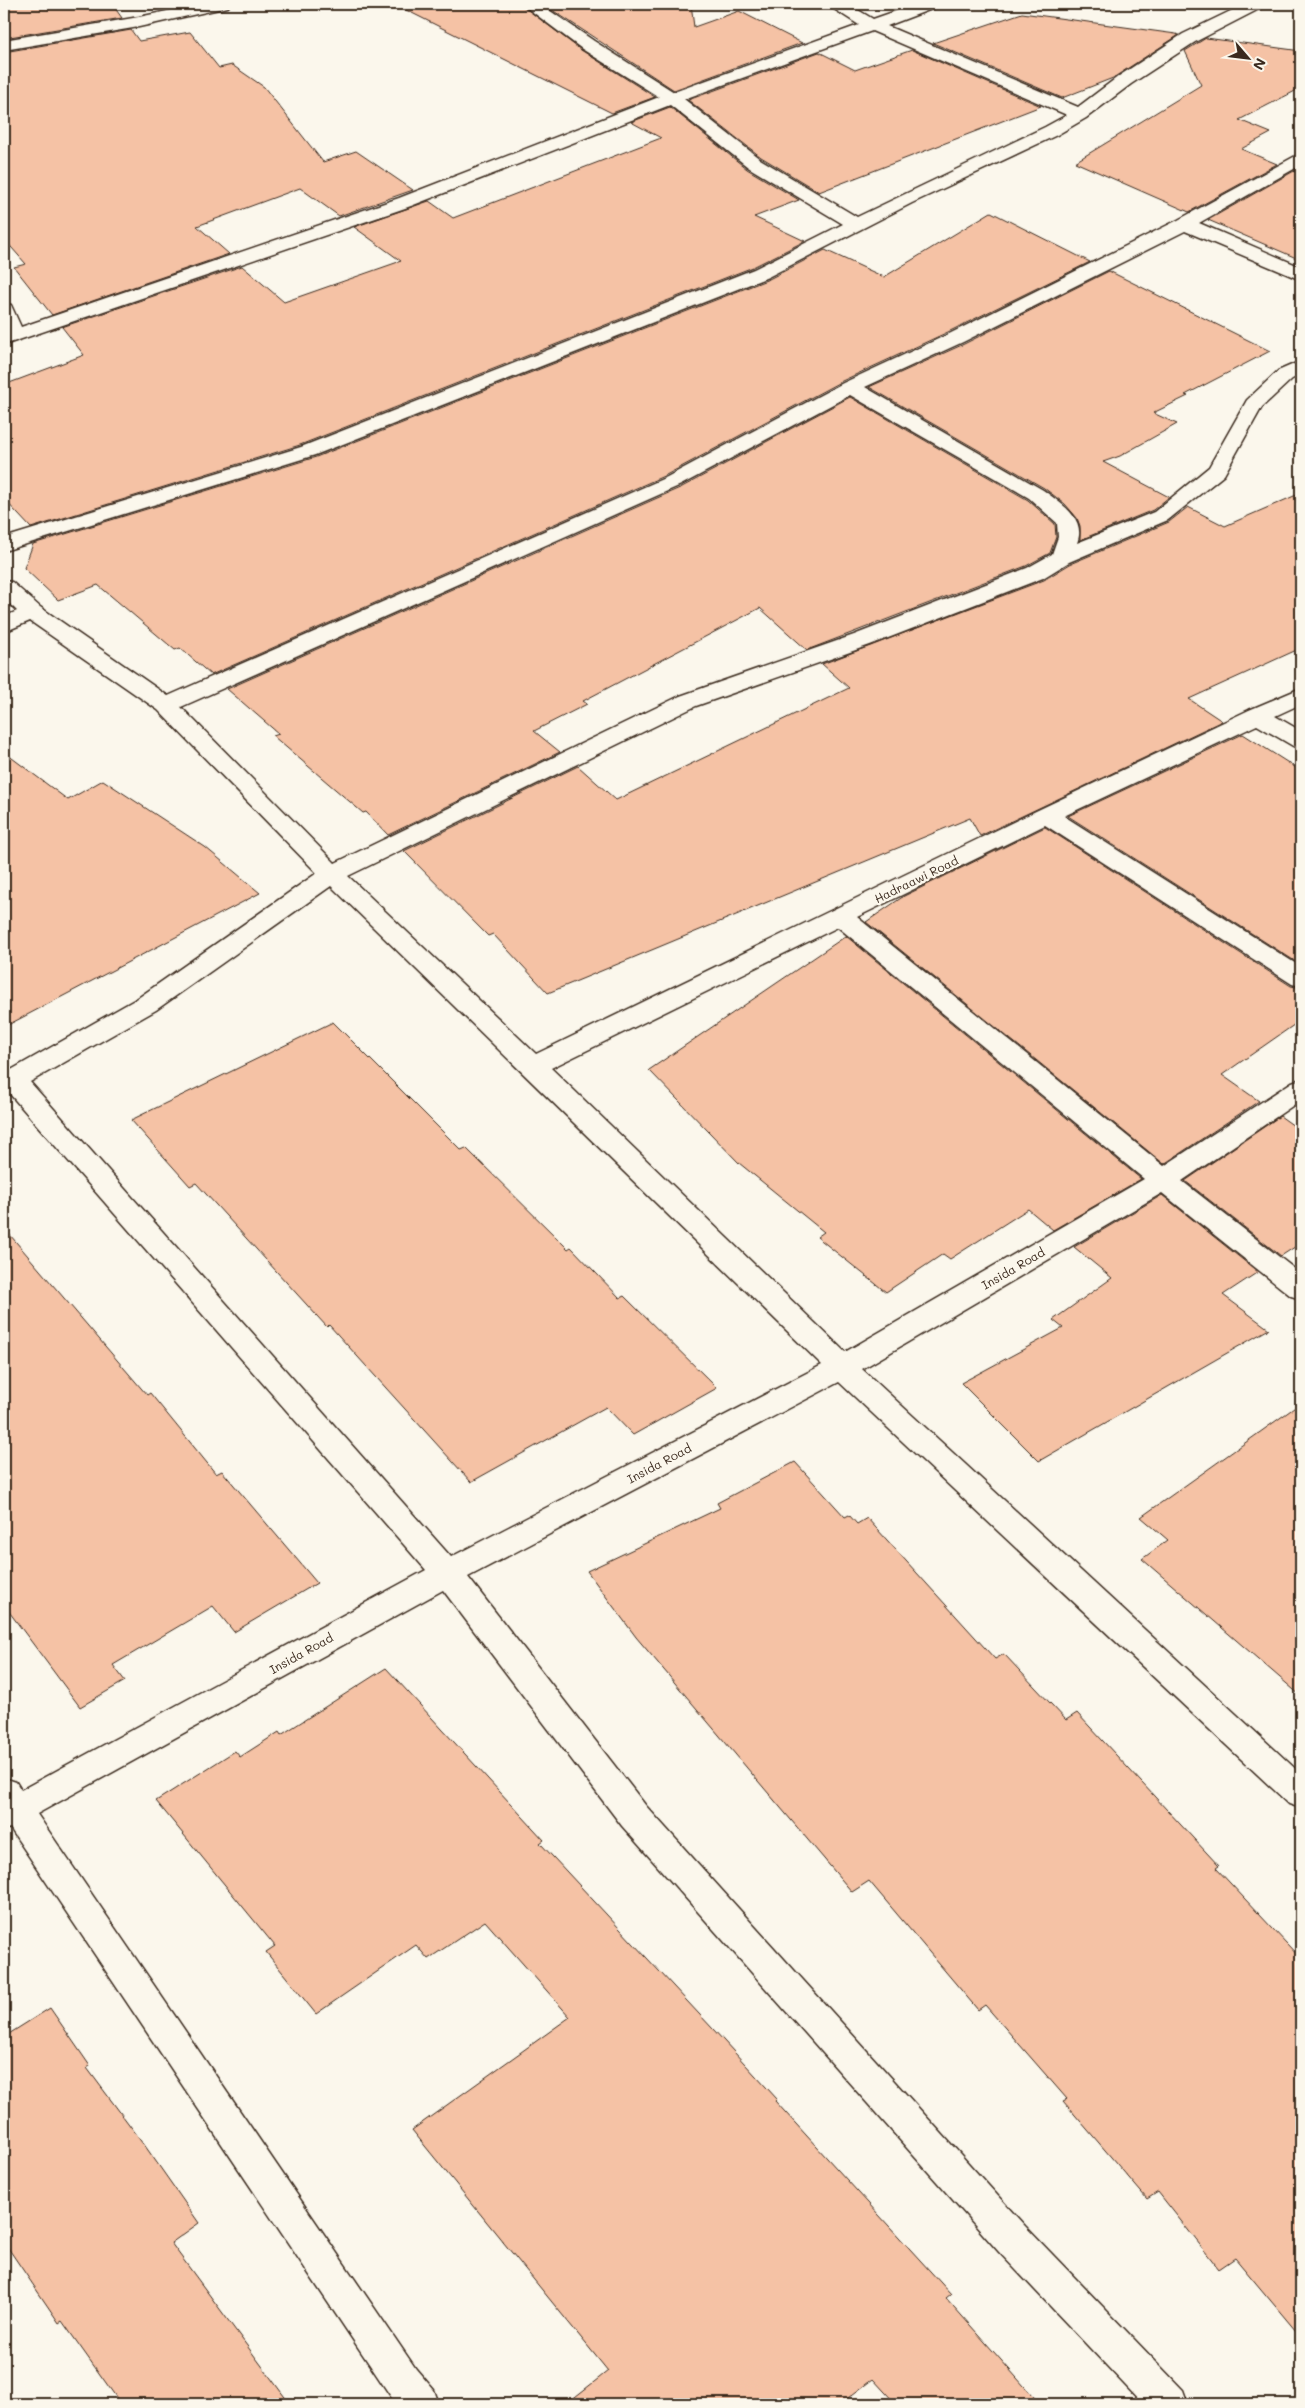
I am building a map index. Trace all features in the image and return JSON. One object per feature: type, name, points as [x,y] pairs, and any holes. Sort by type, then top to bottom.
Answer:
[{"type":"street","points":[[4,45],[139,22],[222,4]]},
{"type":"street","points":[[530,4],[588,45],[672,98],[754,163],[856,224]]},
{"type":"street","points":[[837,4],[871,25],[1080,114]]},
{"type":"street","points":[[4,309],[9,337],[405,202],[672,98],[930,4]]},
{"type":"street","points":[[4,545],[308,451],[761,273],[856,224],[1051,131],[1080,114],[1125,80],[1189,38],[1257,4]]},
{"type":"street","points":[[166,705],[674,481],[850,387],[956,338],[1185,224],[1301,158]]},
{"type":"street","points":[[1185,224],[1301,274]]},
{"type":"street","points":[[1168,2404],[1012,2239],[634,1816],[447,1573],[8,1082],[147,1004],[332,874],[688,701],[898,626],[1035,573],[1061,557],[1161,516],[1217,471],[1254,404],[1285,375],[1301,367]]},
{"type":"street","points":[[850,387],[1036,494],[1058,511],[1068,522],[1069,537],[1061,557]]},
{"type":"street","points":[[4,587],[32,612],[166,705],[332,874],[533,1066],[842,1367],[1301,1794]]},
{"type":"street","points":[[4,625],[32,612]]},
{"type":"street","name":"Hadraawi Road","points":[[533,1066],[1046,815],[1301,694]]},
{"type":"street","points":[[1257,715],[1301,741]]},
{"type":"street","points":[[1046,815],[1301,978]]},
{"type":"street","points":[[840,916],[1163,1180],[1301,1289]]},
{"type":"street","name":"Insida Road","points":[[8,1806],[447,1573],[842,1367],[1163,1180],[1301,1088]]},
{"type":"street","points":[[8,1806],[402,2382],[420,2404]]},
{"type":"building","points":[[4,4],[112,4],[122,18],[4,38]]},
{"type":"building","points":[[394,4],[520,4],[581,50],[655,97],[612,113]]},
{"type":"building","points":[[543,4],[691,4],[694,27],[739,11],[802,43],[674,90]]},
{"type":"building","points":[[1022,13],[1179,35],[1113,78],[1062,98],[933,43]]},
{"type":"building","points":[[131,30],[139,41],[190,32],[219,68],[232,65],[264,87],[323,162],[356,151],[413,190],[339,216],[300,188],[197,226],[229,254],[52,315],[14,267],[26,264],[4,239],[4,52]]},
{"type":"building","points":[[1206,38],[1301,51],[1301,88],[1239,120],[1271,133],[1241,149],[1277,164],[1189,212],[1075,162],[1201,85],[1185,51]]},
{"type":"building","points":[[912,50],[1041,106],[819,192],[761,157],[688,100],[819,52],[855,70]]},
{"type":"building","points":[[670,107],[747,169],[799,200],[754,217],[805,241],[753,267],[300,445],[31,528],[4,499],[4,385],[84,355],[62,327],[242,266],[284,302],[401,261],[354,227],[429,201],[453,218],[661,138],[631,122]]},
{"type":"building","points":[[1294,171],[1301,174],[1301,260],[1208,220]]},
{"type":"building","points":[[991,212],[1090,262],[948,332],[842,381],[666,475],[211,675],[180,648],[175,650],[98,585],[58,600],[24,568],[33,544],[316,457],[769,279],[825,250],[884,277]]},
{"type":"building","points":[[1109,271],[1270,351],[1153,413],[1177,424],[1120,456],[1103,462],[1169,497],[1153,510],[1080,540],[1080,526],[1077,518],[1065,504],[1044,488],[869,387],[964,344]]},
{"type":"building","points":[[850,397],[1028,500],[1055,524],[1056,537],[1050,553],[1026,566],[807,650],[760,608],[583,701],[587,704],[534,731],[560,752],[388,835],[366,812],[363,813],[273,736],[279,734],[227,689],[682,487]]},
{"type":"building","points":[[1301,493],[1301,648],[1189,699],[1222,721],[980,836],[970,818],[548,993],[493,934],[488,936],[404,851],[578,766],[616,800],[849,688],[822,664],[1044,580],[1070,564],[1169,522],[1188,507],[1225,526]]},
{"type":"building","points":[[1243,734],[1301,771],[1301,965],[1068,816]]},
{"type":"building","points":[[4,752],[68,800],[103,780],[205,847],[260,893],[4,1027]]},
{"type":"building","points":[[1045,827],[1291,986],[1301,988],[1301,1020],[1222,1075],[1259,1101],[1164,1164],[866,922],[904,896]]},
{"type":"building","points":[[846,936],[1141,1179],[1053,1230],[1028,1209],[950,1259],[943,1254],[886,1292],[817,1237],[824,1232],[739,1163],[649,1070]]},
{"type":"building","points":[[333,1022],[461,1150],[466,1148],[568,1249],[571,1247],[620,1298],[624,1296],[717,1388],[633,1435],[606,1407],[471,1482],[329,1325],[327,1327],[196,1183],[190,1186],[131,1120]]},
{"type":"building","points":[[1280,1116],[1301,1131],[1301,1243],[1281,1256],[1185,1181]]},
{"type":"building","points":[[1162,1195],[1258,1272],[1223,1295],[1269,1329],[1039,1461],[961,1383],[1063,1328],[1053,1320],[1112,1278],[1074,1247]]},
{"type":"building","points":[[4,1228],[147,1395],[150,1393],[216,1474],[222,1471],[317,1583],[234,1632],[213,1606],[113,1665],[125,1681],[80,1707],[4,1605]]},
{"type":"building","points":[[1301,1403],[1301,1696],[1142,1559],[1168,1540],[1141,1517]]},
{"type":"building","points":[[795,1462],[845,1517],[849,1515],[857,1524],[867,1518],[995,1659],[1004,1654],[1066,1720],[1077,1713],[1219,1866],[1216,1868],[1301,1959],[1301,2337],[1235,2258],[1219,2269],[1158,2192],[1147,2199],[1063,2101],[1067,2099],[985,2005],[978,2010],[869,1881],[852,1892],[636,1637],[587,1571],[720,1508],[717,1503]]},
{"type":"building","points":[[386,1668],[544,1840],[540,1843],[777,2099],[775,2101],[951,2294],[946,2298],[1040,2404],[896,2404],[873,2379],[840,2404],[566,2404],[608,2371],[412,2130],[570,2017],[485,1921],[428,1959],[416,1945],[316,2014],[266,1952],[275,1946],[156,1801],[235,1751],[240,1757],[279,1732],[281,1735]]},
{"type":"building","points":[[50,2008],[90,2066],[87,2068],[199,2223],[171,2243],[290,2404],[121,2404],[62,2321],[59,2323],[4,2242],[4,2037]]}]
